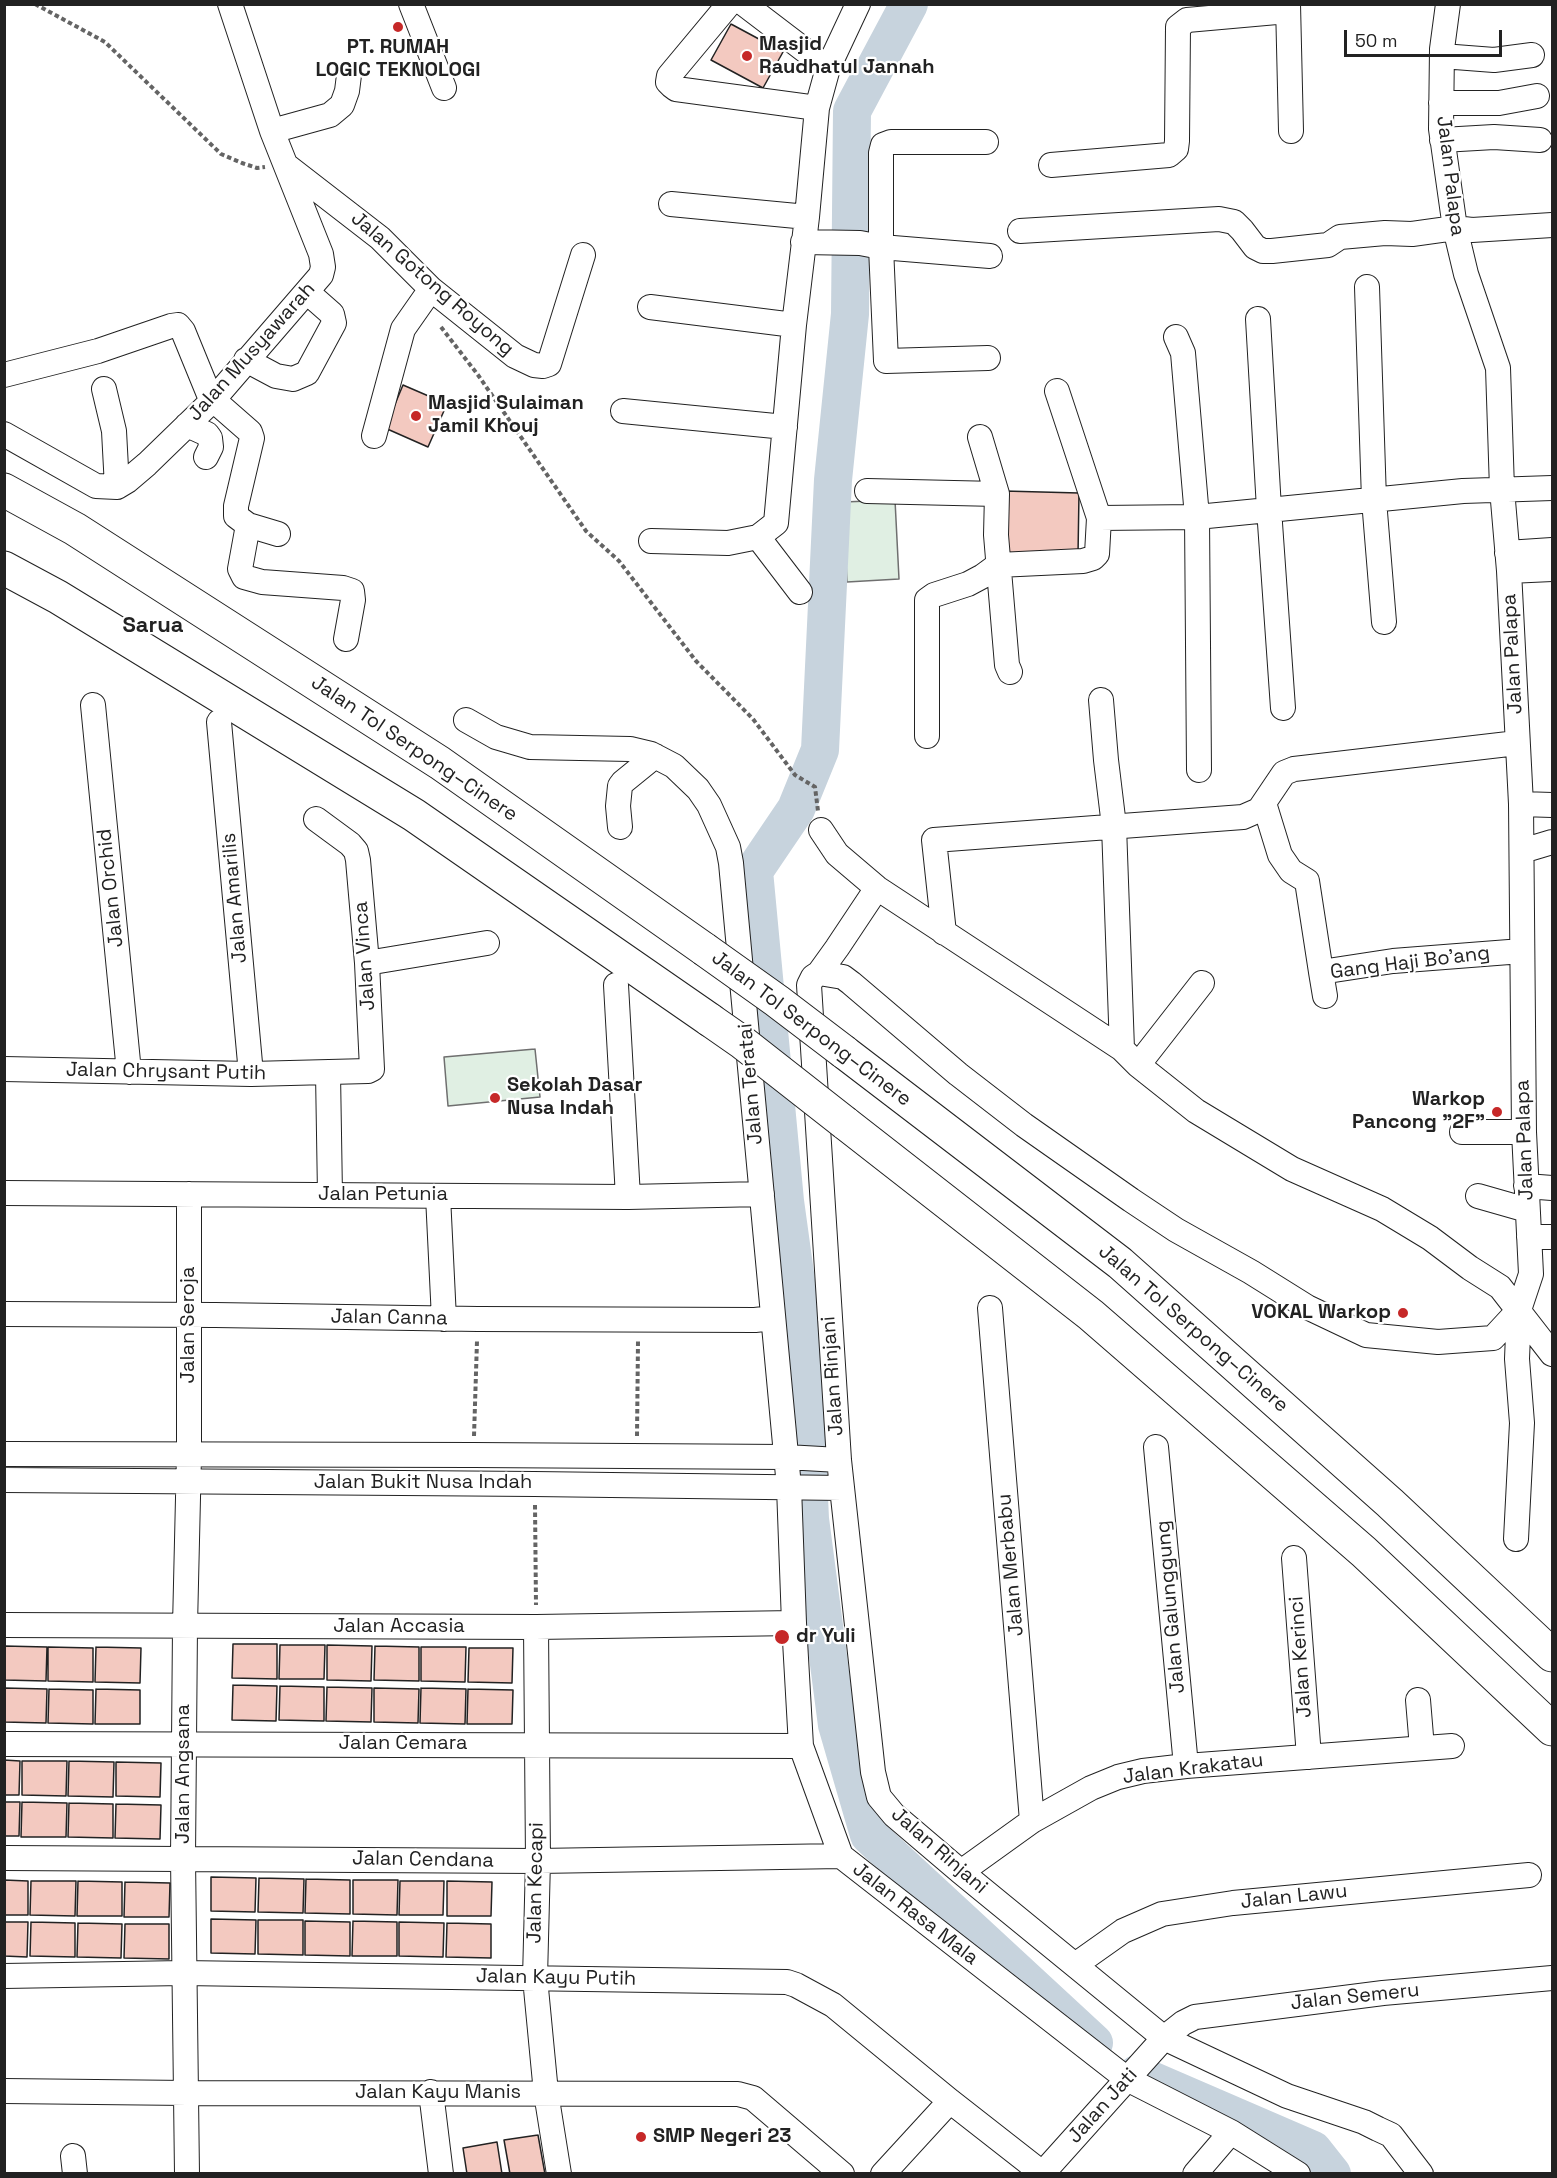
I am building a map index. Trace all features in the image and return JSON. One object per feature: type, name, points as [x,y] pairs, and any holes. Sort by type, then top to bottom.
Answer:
[{"type":"highway","name":"Jalan Tol Serpong–Cinere","points":[[4,490],[75,529],[440,763],[777,1001],[1120,1263],[1390,1503],[1552,1655]]},
{"type":"highway","points":[[4,568],[58,597],[414,815],[743,1043],[1108,1330],[1364,1552],[1552,1729]]},
{"type":"street","name":"Jalan Musyawarah","points":[[117,487],[147,464],[213,400],[321,276],[323,267],[321,254],[272,131],[230,4]]},
{"type":"street","points":[[411,4],[444,88]]},
{"type":"street","points":[[729,4],[669,76],[668,82],[676,89],[817,108]]},
{"type":"street","points":[[744,4],[828,68]]},
{"type":"street","points":[[651,541],[728,543],[758,537],[776,523],[794,325],[815,242],[807,217],[817,108],[828,68],[858,4]]},
{"type":"street","name":"Jalan Palapa","points":[[1448,4],[1442,56],[1442,140],[1455,228],[1475,306],[1498,368],[1502,489],[1521,804],[1524,1132],[1531,1274],[1519,1310]]},
{"type":"street","points":[[1051,165],[1169,155],[1176,149],[1178,27],[1187,20],[1288,8],[1291,131]]},
{"type":"street","points":[[1442,56],[1494,60],[1532,55]]},
{"type":"street","points":[[272,131],[330,115],[342,105],[349,75]]},
{"type":"street","points":[[1441,103],[1499,103],[1537,96]]},
{"type":"street","points":[[1442,140],[1494,137],[1540,140]]},
{"type":"street","points":[[986,142],[891,142],[883,145],[871,245],[886,361],[988,358]]},
{"type":"street","name":"Jalan Gotong Royong","points":[[286,166],[380,238],[427,296],[515,356],[534,365],[543,366],[549,364],[551,360],[582,255]]},
{"type":"street","points":[[671,204],[807,217]]},
{"type":"street","points":[[1020,231],[1219,219],[1234,222],[1255,247],[1263,251],[1328,244],[1340,237],[1385,232],[1412,234],[1455,228],[1472,231],[1552,225]]},
{"type":"street","points":[[815,242],[990,256]]},
{"type":"street","points":[[1367,287],[1374,500],[1384,622]]},
{"type":"street","points":[[246,360],[276,376],[293,379],[307,373],[334,323],[332,314],[307,292]]},
{"type":"street","points":[[374,436],[403,329],[427,296]]},
{"type":"street","points":[[650,307],[794,325]]},
{"type":"street","points":[[1258,319],[1283,708]]},
{"type":"street","points":[[4,375],[98,351],[178,325],[183,332],[207,392],[250,432],[252,438],[236,506],[236,516],[248,525],[278,534]]},
{"type":"street","points":[[1176,337],[1183,353],[1197,517],[1198,770]]},
{"type":"street","points":[[4,434],[96,486],[117,487],[114,431],[104,388]]},
{"type":"street","points":[[927,736],[926,602],[934,595],[976,580],[998,565],[1083,561],[1097,554],[1099,518],[1057,391]]},
{"type":"street","points":[[623,411],[785,427]]},
{"type":"street","points":[[188,425],[207,434],[210,438],[211,447],[206,457]]},
{"type":"street","points":[[980,437],[997,494],[998,565],[1006,665],[1010,672]]},
{"type":"street","points":[[1099,518],[1197,517],[1502,489],[1552,488]]},
{"type":"street","points":[[867,491],[997,494]]},
{"type":"street","points":[[248,525],[240,569],[244,577],[262,582],[343,588],[352,591],[353,600],[346,639]]},
{"type":"street","points":[[758,537],[800,592]]},
{"type":"street","points":[[1508,562],[1552,550]]},
{"type":"street","points":[[1508,562],[1552,569]]},
{"type":"street","points":[[1101,700],[1114,825],[1130,1057]]},
{"type":"street","name":"Jalan Orchid","points":[[93,705],[129,1072]]},
{"type":"street","name":"Jalan Teratai","points":[[466,720],[496,737],[530,747],[630,749],[655,756],[674,766],[698,789],[710,805],[728,847],[731,863],[773,1318],[789,1457]]},
{"type":"street","name":"Jalan Amarilis","points":[[219,722],[251,1074]]},
{"type":"street","points":[[944,933],[934,840],[1243,817],[1259,810],[1284,773],[1294,769],[1517,743]]},
{"type":"street","points":[[620,827],[618,806],[620,786],[655,756]]},
{"type":"street","points":[[1264,803],[1280,855],[1291,871],[1307,882],[1321,972]]},
{"type":"street","points":[[1521,804],[1552,805]]},
{"type":"street","name":"Jalan Vinca","points":[[316,819],[356,851],[367,963],[372,1069],[328,1073]]},
{"type":"street","points":[[821,830],[837,854],[877,888],[1130,1057],[1196,1111],[1292,1169],[1382,1209],[1430,1238],[1500,1287],[1552,1354]]},
{"type":"street","points":[[1522,851],[1552,842]]},
{"type":"street","name":"Jalan Rinjani","points":[[877,888],[819,973],[808,985],[836,1460],[873,1772],[879,1797],[894,1815],[1075,1965],[1159,2043],[1287,2096],[1364,2121],[1391,2136],[1421,2174]]},
{"type":"street","points":[[367,963],[487,943]]},
{"type":"street","name":"Gang Haji Bo’ang","points":[[1325,996],[1321,972],[1393,961],[1522,951]]},
{"type":"street","points":[[819,973],[843,977],[967,1082],[1140,1206],[1176,1230],[1316,1311],[1366,1335],[1438,1342],[1493,1338],[1519,1310]]},
{"type":"street","points":[[1130,1057],[1202,983]]},
{"type":"street","points":[[616,985],[628,1197]]},
{"type":"street","name":"Jalan Chrysant Putih","points":[[4,1070],[328,1073]]},
{"type":"street","points":[[328,1073],[330,1195]]},
{"type":"street","points":[[1462,1132],[1524,1132]]},
{"type":"street","points":[[1526,1186],[1552,1188]]},
{"type":"street","name":"Jalan Petunia","points":[[4,1193],[628,1197],[762,1194]]},
{"type":"street","name":"Jalan Seroja","points":[[189,1194],[189,1455]]},
{"type":"street","points":[[438,1196],[444,1318]]},
{"type":"street","points":[[1478,1196],[1527,1210]]},
{"type":"street","points":[[1529,1237],[1552,1237]]},
{"type":"street","name":"Jalan Merbabu","points":[[990,1308],[1032,1821]]},
{"type":"street","points":[[1516,1539],[1522,1423],[1517,1359],[1519,1310]]},
{"type":"street","name":"Jalan Canna","points":[[4,1314],[189,1316],[215,1314],[478,1319],[754,1320],[773,1318]]},
{"type":"street","name":"Jalan Galunggung","points":[[1156,1447],[1186,1766]]},
{"type":"street","name":"Jalan Bukit Nusa Indah","points":[[4,1454],[789,1457],[836,1460]]},
{"type":"street","name":"Jalan Angsana","points":[[187,2174],[183,1858],[189,1455]]},
{"type":"street","name":"Jalan Rasa Mala","points":[[789,1457],[792,1487],[794,1623],[801,1746],[841,1856],[1129,2077],[1231,2132],[1298,2174]]},
{"type":"street","name":"Jalan Bukit Nusa Indah","points":[[4,1480],[840,1488]]},
{"type":"street","name":"Jalan Kerinci","points":[[1294,1558],[1309,1757]]},
{"type":"street","name":"Jalan Accasia","points":[[4,1625],[536,1627],[794,1623]]},
{"type":"street","name":"Jalan Kecapi","points":[[536,1627],[538,1861],[535,1977],[546,2093],[559,2174]]},
{"type":"street","points":[[1418,1700],[1422,1748]]},
{"type":"street","name":"Jalan Cemara","points":[[4,1744],[801,1746]]},
{"type":"street","name":"Jalan Krakatau","points":[[961,1872],[1032,1821],[1091,1788],[1118,1777],[1143,1771],[1186,1766],[1452,1746]]},
{"type":"street","name":"Jalan Cendana","points":[[4,1858],[538,1861],[841,1856]]},
{"type":"street","name":"Jalan Lawu","points":[[1075,1965],[1123,1930],[1162,1914],[1233,1903],[1528,1875]]},
{"type":"street","name":"Jalan Kayu Putih","points":[[4,1976],[183,1973],[535,1977],[778,1982],[796,1985],[833,2005],[1042,2173]]},
{"type":"street","name":"Jalan Semeru","points":[[1159,2043],[1183,2023],[1208,2014],[1383,1993],[1552,1978]]},
{"type":"street","name":"Jalan Jati","points":[[1042,2173],[1159,2043]]},
{"type":"street","name":"Jalan Kayu Manis","points":[[4,2091],[746,2095],[753,2098],[842,2174]]},
{"type":"street","points":[[431,2092],[441,2174]]},
{"type":"street","points":[[883,2174],[950,2101]]},
{"type":"street","points":[[1195,2174],[1231,2132]]},
{"type":"path","points":[[35,4],[105,42],[221,154],[257,168],[286,166]]},
{"type":"path","points":[[427,296],[477,375],[586,531],[619,561],[696,661],[753,719],[795,775],[815,787]]},
{"type":"path","points":[[474,1455],[478,1319]]},
{"type":"path","points":[[637,1456],[638,1319]]},
{"type":"path","points":[[534,1484],[536,1627]]},
{"type":"green space","points":[[895,500],[899,579],[847,582],[843,502]]},
{"type":"green space","points":[[535,1049],[540,1097],[448,1106],[444,1057]]},
{"type":"building","name":"Masjid Raudhatul Jannah","points":[[731,24],[783,52],[763,88],[711,60]]},
{"type":"building","name":"Masjid Sulaiman Jamil Khouj","points":[[403,385],[447,404],[428,447],[385,428]]},
{"type":"building","points":[[1004,491],[1079,493],[1078,555],[1003,554]]},
{"type":"building","points":[[233,1644],[277,1644],[277,1679],[232,1678]]},
{"type":"building","points":[[280,1645],[325,1645],[324,1679],[279,1679]]},
{"type":"building","points":[[327,1645],[372,1646],[371,1681],[327,1680]]},
{"type":"building","points":[[4,1646],[47,1647],[46,1681],[4,1680]]},
{"type":"building","points":[[375,1646],[419,1647],[419,1681],[374,1680]]},
{"type":"building","points":[[48,1647],[93,1648],[93,1682],[48,1681]]},
{"type":"building","points":[[96,1647],[141,1648],[140,1683],[95,1682]]},
{"type":"building","points":[[421,1647],[466,1647],[465,1682],[421,1681]]},
{"type":"building","points":[[469,1648],[513,1648],[512,1683],[468,1682]]},
{"type":"building","points":[[233,1685],[277,1686],[276,1721],[232,1720]]},
{"type":"building","points":[[280,1686],[324,1687],[324,1721],[279,1720]]},
{"type":"building","points":[[327,1687],[372,1688],[371,1722],[326,1721]]},
{"type":"building","points":[[4,1688],[47,1689],[46,1723],[4,1722]]},
{"type":"building","points":[[374,1688],[419,1689],[418,1723],[374,1722]]},
{"type":"building","points":[[421,1688],[466,1689],[465,1724],[420,1723]]},
{"type":"building","points":[[49,1689],[93,1690],[93,1724],[48,1723]]},
{"type":"building","points":[[96,1689],[140,1690],[140,1724],[95,1724]]},
{"type":"building","points":[[468,1689],[513,1690],[512,1724],[467,1724]]},
{"type":"building","points":[[4,1760],[20,1761],[19,1795],[4,1795]]},
{"type":"building","points":[[22,1761],[67,1761],[66,1796],[22,1795]]},
{"type":"building","points":[[69,1761],[114,1762],[113,1797],[68,1796]]},
{"type":"building","points":[[116,1762],[161,1763],[160,1797],[116,1796]]},
{"type":"building","points":[[4,1802],[20,1802],[19,1836],[4,1836]]},
{"type":"building","points":[[22,1802],[67,1803],[66,1837],[21,1837]]},
{"type":"building","points":[[69,1803],[113,1804],[113,1838],[68,1837]]},
{"type":"building","points":[[116,1804],[161,1805],[160,1839],[115,1838]]},
{"type":"building","points":[[211,1877],[256,1878],[255,1912],[211,1911]]},
{"type":"building","points":[[259,1878],[304,1879],[303,1913],[258,1912]]},
{"type":"building","points":[[306,1879],[350,1880],[350,1914],[305,1913]]},
{"type":"building","points":[[4,1880],[28,1881],[28,1915],[4,1915]]},
{"type":"building","points":[[353,1880],[398,1880],[397,1915],[353,1914]]},
{"type":"building","points":[[31,1881],[76,1881],[75,1916],[30,1915]]},
{"type":"building","points":[[78,1881],[122,1882],[122,1916],[77,1916]]},
{"type":"building","points":[[400,1881],[444,1881],[443,1915],[399,1915]]},
{"type":"building","points":[[447,1881],[492,1882],[491,1916],[447,1916]]},
{"type":"building","points":[[125,1882],[170,1883],[169,1917],[124,1917]]},
{"type":"building","points":[[211,1919],[256,1920],[255,1954],[211,1953]]},
{"type":"building","points":[[258,1920],[303,1920],[303,1955],[258,1954]]},
{"type":"building","points":[[305,1921],[350,1922],[350,1956],[305,1955]]},
{"type":"building","points":[[353,1921],[397,1922],[397,1956],[352,1956]]},
{"type":"building","points":[[4,1922],[28,1922],[27,1957],[4,1956]]},
{"type":"building","points":[[31,1922],[75,1923],[75,1957],[30,1956]]},
{"type":"building","points":[[399,1922],[444,1923],[443,1957],[399,1956]]},
{"type":"building","points":[[78,1923],[122,1924],[121,1958],[77,1957]]},
{"type":"building","points":[[447,1923],[491,1924],[491,1958],[446,1957]]},
{"type":"building","points":[[125,1924],[169,1924],[169,1959],[124,1958]]},
{"type":"building","points":[[538,2135],[545,2174],[510,2174],[504,2140]]},
{"type":"building","points":[[497,2142],[502,2174],[467,2174],[463,2148]]},
{"type":"waterway","points":[[909,4],[852,111],[850,314],[833,480],[820,750],[796,809],[754,871],[785,1201],[801,1317],[810,1519],[837,1725],[869,1835],[1094,2043]]},
{"type":"waterway","points":[[1137,2074],[1313,2150],[1332,2174]]},
{"type":"place","name":"PT. RUMAH LOGIC TEKNOLOGI","points":[[398,27]]},
{"type":"place","name":"Masjid Raudhatul Jannah","points":[[747,56]]},
{"type":"place","name":"Masjid Sulaiman Jamil Khouj","points":[[416,416]]},
{"type":"place","name":"Sekolah Dasar Nusa Indah","points":[[495,1098]]},
{"type":"place","name":"Warkop Pancong \"2F\"","points":[[1497,1112]]},
{"type":"place","name":"VOKAL Warkop","points":[[1403,1313]]},
{"type":"place","name":"dr Yuli","points":[[782,1637]]},
{"type":"place","name":"SMP Negeri 23","points":[[641,2137]]},
{"type":"district","name":"Sarua","points":[[153,626]]}]
